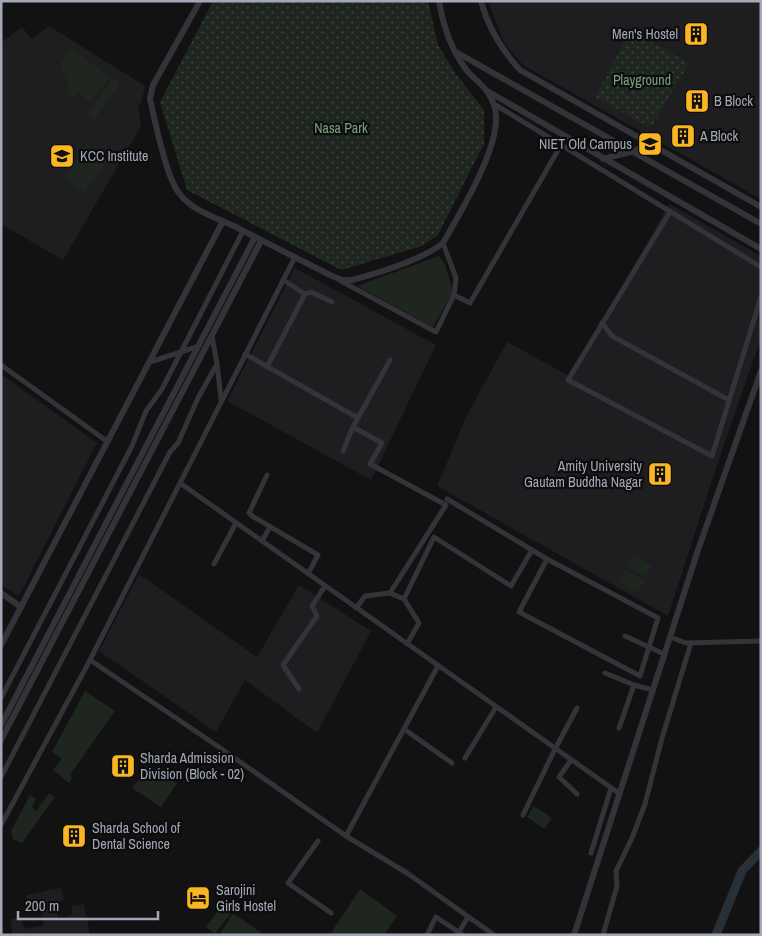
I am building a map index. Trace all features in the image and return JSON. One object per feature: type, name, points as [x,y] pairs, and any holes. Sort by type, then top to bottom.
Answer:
[{"type":"street","points":[[200,1],[153,86],[150,99],[172,180],[184,200],[436,332],[454,295],[456,278],[443,243]]},
{"type":"street","points":[[332,276],[343,280],[358,278],[419,257],[443,243],[486,160],[496,128],[494,104],[488,92],[466,70],[454,51],[442,21],[439,1]]},
{"type":"street","points":[[481,1],[495,37],[520,70],[761,207]]},
{"type":"street","points":[[454,51],[761,224]]},
{"type":"street","points":[[488,92],[761,249]]},
{"type":"street","points":[[494,104],[761,267]]},
{"type":"street","points":[[603,159],[634,151],[649,144]]},
{"type":"street","points":[[454,295],[470,303],[561,145]]},
{"type":"street","points":[[670,212],[568,380],[712,456],[761,297]]},
{"type":"street","points":[[1,645],[223,221]]},
{"type":"street","points":[[1,698],[132,446],[146,411],[162,389],[243,231]]},
{"type":"street","points":[[1,740],[212,336],[258,239]]},
{"type":"street","points":[[1,725],[258,239]]},
{"type":"street","points":[[1,825],[90,660],[295,257]]},
{"type":"street","points":[[283,280],[305,294]]},
{"type":"street","points":[[267,367],[305,294],[311,292],[332,302]]},
{"type":"street","points":[[602,323],[612,336],[729,400]]},
{"type":"street","points":[[212,336],[221,401]]},
{"type":"street","points":[[150,362],[200,346]]},
{"type":"street","points":[[245,354],[358,418]]},
{"type":"street","points":[[343,451],[353,427],[390,360]]},
{"type":"street","points":[[1,777],[170,452],[178,443],[198,398],[217,364]]},
{"type":"street","points":[[1,365],[108,442]]},
{"type":"street","points":[[574,935],[699,547],[761,371]]},
{"type":"street","points":[[353,427],[382,443],[370,464],[446,505],[390,593]]},
{"type":"street","points":[[267,476],[249,513],[318,555],[308,574]]},
{"type":"street","points":[[180,483],[620,794]]},
{"type":"street","points":[[447,500],[547,559],[658,618],[640,676],[519,612],[547,559]]},
{"type":"street","points":[[214,564],[236,523]]},
{"type":"street","points":[[262,541],[270,527]]},
{"type":"street","points":[[404,598],[434,537],[511,586],[532,550]]},
{"type":"street","points":[[299,689],[283,665],[317,616],[312,606],[325,586]]},
{"type":"street","points":[[1,593],[21,607]]},
{"type":"street","points":[[356,608],[365,596],[390,593],[404,598],[419,623],[407,644]]},
{"type":"street","points":[[625,636],[664,654]]},
{"type":"street","points":[[670,637],[686,643],[761,641]]},
{"type":"street","points":[[603,935],[617,886],[616,871],[632,838],[645,804],[662,738],[691,643]]},
{"type":"street","points":[[90,660],[346,836],[407,873],[494,935]]},
{"type":"street","points":[[346,836],[438,666]]},
{"type":"street","points":[[605,673],[634,685],[653,690]]},
{"type":"street","points":[[619,728],[634,685]]},
{"type":"street","points":[[465,758],[496,707]]},
{"type":"street","points":[[523,815],[555,749],[578,708]]},
{"type":"street","points":[[404,729],[452,762]]},
{"type":"street","points":[[571,760],[559,777],[577,794]]},
{"type":"street","points":[[591,853],[611,788]]},
{"type":"street","points":[[318,841],[288,883],[331,913]]},
{"type":"street","points":[[427,935],[436,917],[461,934],[468,917]]},
{"type":"shaded area","points":[[488,1],[761,1],[761,199],[523,65],[504,43]]},
{"type":"shaded area","name":"KCC Institute","points":[[49,26],[145,86],[141,103],[138,104],[141,126],[63,260],[1,224],[1,43],[22,27],[32,39]]},
{"type":"shaded area","points":[[669,204],[761,256],[761,338],[668,616],[437,486],[467,415],[507,342],[571,377]]},
{"type":"shaded area","points":[[295,268],[436,345],[371,480],[227,401]]},
{"type":"shaded area","points":[[1,374],[97,443],[19,596],[1,585]]},
{"type":"shaded area","points":[[139,574],[257,657],[299,585],[371,631],[317,733],[245,680],[216,732],[99,651]]},
{"type":"shaded area","points":[[61,888],[64,900],[55,902],[58,918],[73,915],[71,906],[84,904],[90,935],[13,935],[10,919],[21,917],[24,929],[44,925],[40,905],[29,907],[26,895]]},
{"type":"green space","name":"Nasa Park","points":[[213,1],[428,1],[438,45],[456,74],[484,110],[484,144],[438,235],[422,246],[341,270],[187,190],[160,102]]},
{"type":"green space","name":"Playground","points":[[631,30],[689,63],[651,128],[595,97]]},
{"type":"green space","points":[[70,48],[110,77],[90,102],[78,92],[73,98],[66,91],[69,86],[60,65]]},
{"type":"green space","points":[[113,78],[121,83],[94,120],[87,115]]},
{"type":"green space","points":[[87,144],[108,159],[84,193],[64,178]]},
{"type":"green space","points":[[439,256],[445,264],[453,292],[433,327],[357,286]]},
{"type":"green space","points":[[634,555],[652,565],[646,577],[627,566]]},
{"type":"green space","points":[[625,570],[644,581],[638,593],[619,581]]},
{"type":"green space","points":[[85,691],[115,711],[70,775],[72,778],[69,783],[53,770],[62,759],[52,752]]},
{"type":"green space","points":[[147,766],[177,783],[161,807],[132,788],[141,778],[143,769]]},
{"type":"green space","points":[[49,793],[55,797],[22,843],[13,839],[11,831],[30,795],[36,799],[32,807],[36,811]]},
{"type":"green space","points":[[534,806],[552,818],[544,829],[527,817]]},
{"type":"green space","points":[[360,889],[397,916],[384,935],[333,935],[331,933]]},
{"type":"green space","points":[[221,906],[231,913],[215,934],[206,927]]},
{"type":"green space","points":[[233,913],[264,935],[219,935]]},
{"type":"waterway","points":[[716,935],[742,871],[761,851]]},
{"type":"place","name":"Men's Hostel","points":[[696,34]]},
{"type":"place","name":"B Block","points":[[697,101]]},
{"type":"place","name":"A Block","points":[[683,136]]},
{"type":"place","name":"NIET Old Campus","points":[[650,144]]},
{"type":"place","name":"KCC Institute","points":[[62,156]]},
{"type":"place","name":"Amity University Gautam Buddha Nagar","points":[[660,474]]},
{"type":"place","name":"Sharda Admission Division (Block - 02)","points":[[123,766]]},
{"type":"place","name":"Sharda School of Dental Science","points":[[74,836]]},
{"type":"place","name":"Sarojini Girls Hostel","points":[[198,898]]}]
